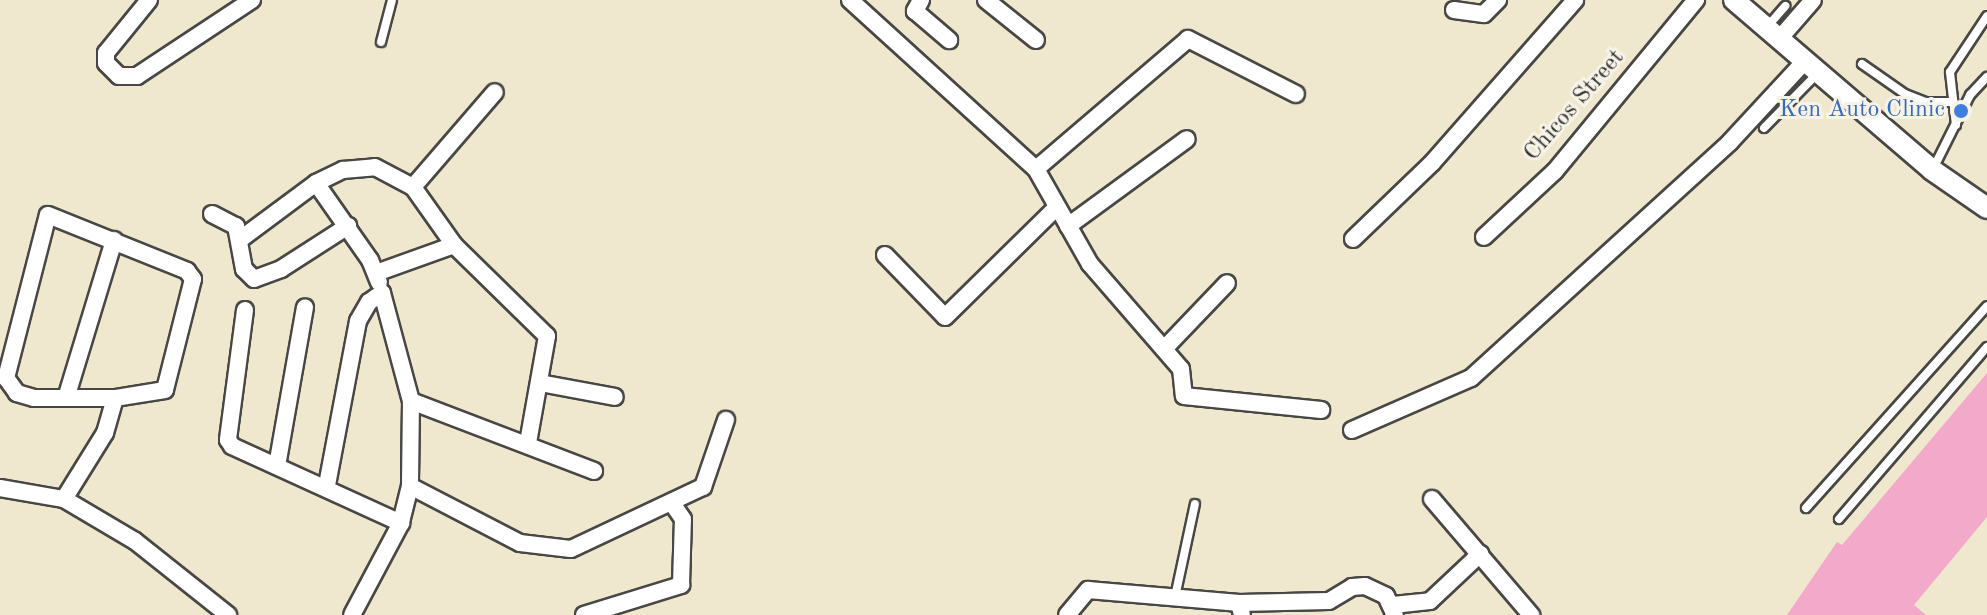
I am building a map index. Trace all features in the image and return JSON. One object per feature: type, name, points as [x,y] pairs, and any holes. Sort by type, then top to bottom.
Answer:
[{"type":"street","points":[[149,0],[106,53],[106,63],[119,76],[137,76],[252,0]]},
{"type":"street","points":[[850,0],[1036,169],[1090,264],[1185,374],[1183,393],[1191,400],[1321,410]]},
{"type":"street","points":[[921,0],[915,11],[949,40]]},
{"type":"street","points":[[986,0],[1036,40]]},
{"type":"street","points":[[1454,10],[1484,14],[1498,0]]},
{"type":"street","points":[[1353,239],[1432,163],[1575,0]]},
{"type":"street","name":"Chicos Street","points":[[1484,237],[1555,171],[1696,0]]},
{"type":"street","points":[[1734,0],[1932,170],[1987,208]]},
{"type":"street","points":[[1773,33],[1813,0]]},
{"type":"street","points":[[1036,169],[1188,39],[1296,94]]},
{"type":"street","points":[[1352,430],[1471,378],[1811,68]]},
{"type":"street","points":[[413,187],[495,92]]},
{"type":"street","points":[[1068,226],[1187,139]]},
{"type":"street","points":[[242,238],[316,183],[343,170],[375,167],[413,187],[454,245],[547,336],[528,443]]},
{"type":"street","points":[[316,183],[348,226],[376,273],[411,401],[410,486],[401,523],[352,615]]},
{"type":"street","points":[[885,255],[945,317],[1056,208]]},
{"type":"street","points":[[212,214],[236,226],[242,238],[244,269],[254,279],[281,269],[348,226]]},
{"type":"street","points":[[52,215],[114,240],[187,271],[193,279],[165,390],[115,398],[67,395],[34,398],[17,393],[6,378],[43,223],[52,215]]},
{"type":"street","points":[[67,395],[114,240]]},
{"type":"street","points":[[376,273],[454,245]]},
{"type":"street","points":[[1164,349],[1227,283]]},
{"type":"street","points":[[327,485],[358,321],[369,302],[382,293]]},
{"type":"street","points":[[277,466],[305,307]]},
{"type":"street","points":[[245,310],[228,440],[239,453],[327,485],[401,523]]},
{"type":"street","points":[[540,383],[615,397]]},
{"type":"street","points":[[64,499],[105,433],[115,398]]},
{"type":"street","points":[[411,401],[500,438],[528,443],[594,471]]},
{"type":"street","points":[[410,486],[520,543],[571,549],[705,485],[726,420]]},
{"type":"street","points":[[0,488],[64,499],[135,541],[228,615]]},
{"type":"street","points":[[1432,499],[1531,615]]},
{"type":"street","points":[[584,615],[681,585],[683,519],[672,503]]},
{"type":"street","points":[[1067,615],[1088,590],[1175,597],[1240,609],[1329,601],[1352,587],[1365,586],[1394,612],[1429,608],[1480,554]]},
{"type":"lane","points":[[381,42],[392,0]]},
{"type":"lane","points":[[1773,33],[1785,6]]},
{"type":"lane","points":[[1956,125],[1952,102],[1955,61],[1987,16]]},
{"type":"lane","points":[[1862,64],[1905,94],[1926,102],[1952,102]]},
{"type":"lane","points":[[1764,128],[1811,68]]},
{"type":"lane","points":[[1932,170],[1970,95],[1987,77]]},
{"type":"lane","points":[[1806,508],[1987,306]]},
{"type":"lane","points":[[1839,519],[1987,347]]},
{"type":"lane","points":[[1175,597],[1195,504]]},
{"type":"building","points":[[1987,373],[1987,517],[1914,605],[1926,615],[1787,615],[1837,542],[1842,545]]},
{"type":"place","name":"Ken Auto Clinic","points":[[1961,111]]}]
